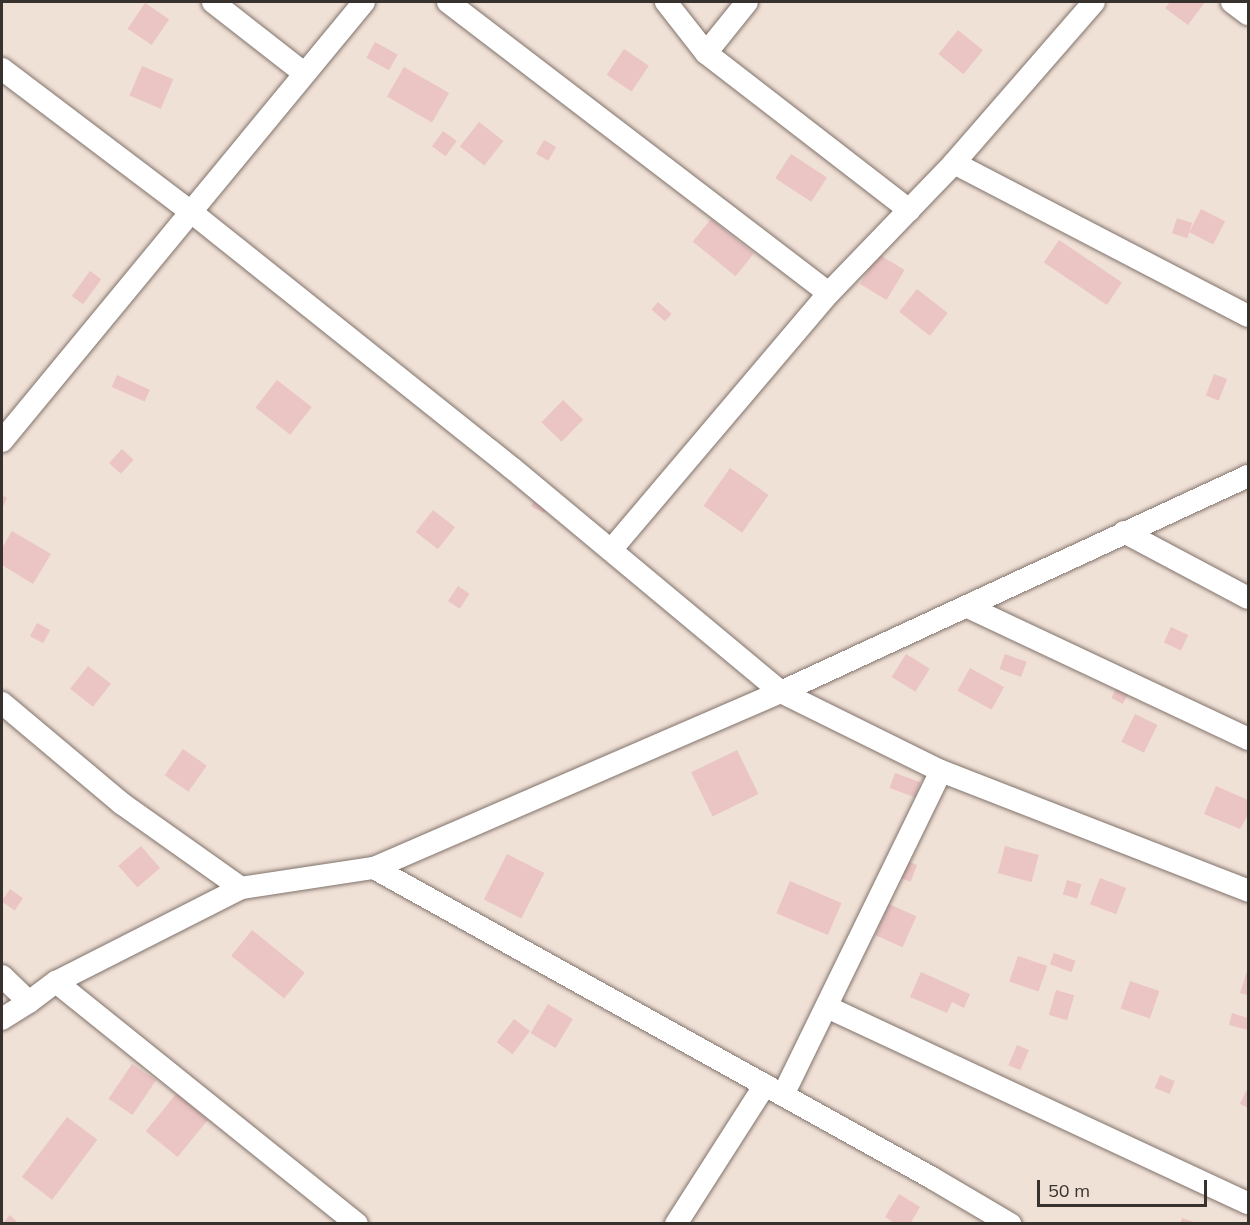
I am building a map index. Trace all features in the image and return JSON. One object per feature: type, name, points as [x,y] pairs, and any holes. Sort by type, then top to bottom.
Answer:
[{"type":"street","points":[[213,2],[304,73]]},
{"type":"street","points":[[2,441],[364,2]]},
{"type":"street","points":[[448,2],[829,293]]},
{"type":"street","points":[[666,2],[706,53],[909,210]]},
{"type":"street","points":[[706,53],[747,2]]},
{"type":"street","points":[[611,550],[829,293],[954,164],[1094,2]]},
{"type":"street","points":[[1232,2],[1248,14]]},
{"type":"street","points":[[2,69],[190,211],[512,468],[781,692],[941,771],[1248,891]]},
{"type":"street","points":[[954,164],[1248,316]]},
{"type":"street","points":[[2,1019],[56,982],[241,888],[374,868],[781,692],[1248,476]]},
{"type":"street","points":[[1124,532],[1248,598]]},
{"type":"street","points":[[968,607],[1248,739]]},
{"type":"street","points":[[2,703],[121,803],[241,888]]},
{"type":"street","points":[[676,1224],[774,1090],[826,1007],[941,771]]},
{"type":"street","points":[[374,868],[1010,1224]]},
{"type":"street","points":[[2,976],[29,1002]]},
{"type":"street","points":[[56,982],[357,1224]]},
{"type":"street","points":[[826,1007],[1246,1196]]},
{"type":"building","points":[[1170,2],[1205,2],[1188,25],[1165,8]]},
{"type":"building","points":[[145,3],[169,19],[152,45],[128,29]]},
{"type":"building","points":[[958,30],[983,50],[963,74],[938,54]]},
{"type":"building","points":[[375,42],[398,55],[389,70],[366,58]]},
{"type":"building","points":[[624,49],[649,66],[632,91],[607,75]]},
{"type":"building","points":[[142,66],[173,79],[161,109],[129,95]]},
{"type":"building","points":[[404,67],[449,93],[432,122],[387,96]]},
{"type":"building","points":[[479,122],[503,141],[484,166],[460,146]]},
{"type":"building","points":[[443,131],[457,141],[446,156],[432,146]]},
{"type":"building","points":[[544,140],[556,147],[548,161],[536,154]]},
{"type":"building","points":[[791,154],[827,177],[811,202],[775,178]]},
{"type":"building","points":[[1201,209],[1225,221],[1213,244],[1189,232]]},
{"type":"building","points":[[1177,218],[1192,223],[1187,238],[1172,233]]},
{"type":"building","points":[[711,219],[754,254],[735,276],[693,242]]},
{"type":"building","points":[[1059,240],[1122,282],[1107,305],[1044,262]]},
{"type":"building","points":[[878,254],[905,270],[887,300],[860,284]]},
{"type":"building","points":[[90,271],[101,279],[83,304],[72,296]]},
{"type":"building","points":[[917,289],[948,313],[930,336],[899,312]]},
{"type":"building","points":[[658,302],[672,314],[665,321],[651,310]]},
{"type":"building","points":[[1214,374],[1227,379],[1219,400],[1206,395]]},
{"type":"building","points":[[117,375],[150,390],[145,402],[112,387]]},
{"type":"building","points":[[277,380],[312,407],[290,435],[255,408]]},
{"type":"building","points":[[563,400],[583,419],[562,442],[541,422]]},
{"type":"building","points":[[122,449],[134,460],[121,474],[109,463]]},
{"type":"building","points":[[730,468],[769,495],[742,533],[704,506]]},
{"type":"building","points":[[538,493],[551,500],[544,513],[531,506]]},
{"type":"building","points":[[2,495],[7,498],[2,509]]},
{"type":"building","points":[[433,510],[455,527],[438,549],[416,532]]},
{"type":"building","points":[[12,531],[51,554],[33,584],[2,565],[2,548]]},
{"type":"building","points":[[458,586],[470,594],[460,609],[448,601]]},
{"type":"building","points":[[37,623],[50,630],[43,643],[30,636]]},
{"type":"building","points":[[1171,627],[1188,635],[1181,650],[1164,642]]},
{"type":"building","points":[[906,654],[930,669],[915,692],[892,677]]},
{"type":"building","points":[[1005,654],[1027,662],[1021,677],[1000,669]]},
{"type":"building","points":[[88,666],[111,684],[93,707],[70,689]]},
{"type":"building","points":[[970,668],[1004,687],[992,710],[957,691]]},
{"type":"building","points":[[1120,682],[1131,688],[1123,704],[1111,698]]},
{"type":"building","points":[[1135,714],[1157,725],[1144,753],[1121,742]]},
{"type":"building","points":[[183,749],[207,766],[188,792],[165,775]]},
{"type":"building","points":[[737,750],[758,794],[713,816],[691,772]]},
{"type":"building","points":[[895,773],[920,782],[915,797],[890,788]]},
{"type":"building","points":[[1216,786],[1248,800],[1248,815],[1240,829],[1204,814]]},
{"type":"building","points":[[141,846],[160,868],[137,888],[118,866]]},
{"type":"building","points":[[1005,846],[1039,855],[1032,882],[998,873]]},
{"type":"building","points":[[507,854],[544,873],[521,919],[484,899]]},
{"type":"building","points":[[904,860],[917,865],[911,882],[898,877]]},
{"type":"building","points":[[1100,878],[1126,888],[1116,914],[1090,904]]},
{"type":"building","points":[[1067,880],[1081,884],[1077,899],[1063,894]]},
{"type":"building","points":[[790,881],[842,903],[828,935],[776,913]]},
{"type":"building","points":[[10,889],[23,898],[15,910],[2,902]]},
{"type":"building","points":[[889,904],[916,916],[903,947],[875,935]]},
{"type":"building","points":[[252,930],[305,973],[284,998],[231,956]]},
{"type":"building","points":[[1054,953],[1076,961],[1072,972],[1050,964]]},
{"type":"building","points":[[1018,956],[1047,966],[1039,992],[1009,982]]},
{"type":"building","points":[[1248,968],[1248,995],[1240,993]]},
{"type":"building","points":[[921,972],[970,994],[964,1008],[952,1002],[947,1013],[910,997]]},
{"type":"building","points":[[1130,981],[1159,991],[1150,1019],[1121,1008]]},
{"type":"building","points":[[1056,990],[1074,995],[1067,1020],[1049,1015]]},
{"type":"building","points":[[548,1004],[573,1019],[555,1048],[530,1033]]},
{"type":"building","points":[[1232,1013],[1248,1018],[1248,1030],[1229,1025]]},
{"type":"building","points":[[514,1019],[530,1031],[513,1054],[497,1042]]},
{"type":"building","points":[[1017,1045],[1029,1050],[1020,1070],[1008,1065]]},
{"type":"building","points":[[132,1064],[156,1080],[133,1115],[109,1099]]},
{"type":"building","points":[[1160,1075],[1175,1081],[1170,1094],[1155,1088]]},
{"type":"building","points":[[1246,1091],[1248,1092],[1248,1108],[1240,1104]]},
{"type":"building","points":[[176,1094],[208,1120],[178,1157],[146,1131]]},
{"type":"building","points":[[67,1117],[97,1140],[52,1200],[22,1177]]},
{"type":"building","points":[[899,1194],[920,1207],[910,1224],[896,1224],[885,1217]]},
{"type":"building","points":[[10,1215],[19,1224],[2,1224]]},
{"type":"building","points":[[1182,1218],[1197,1223],[1197,1224],[1180,1224]]}]
